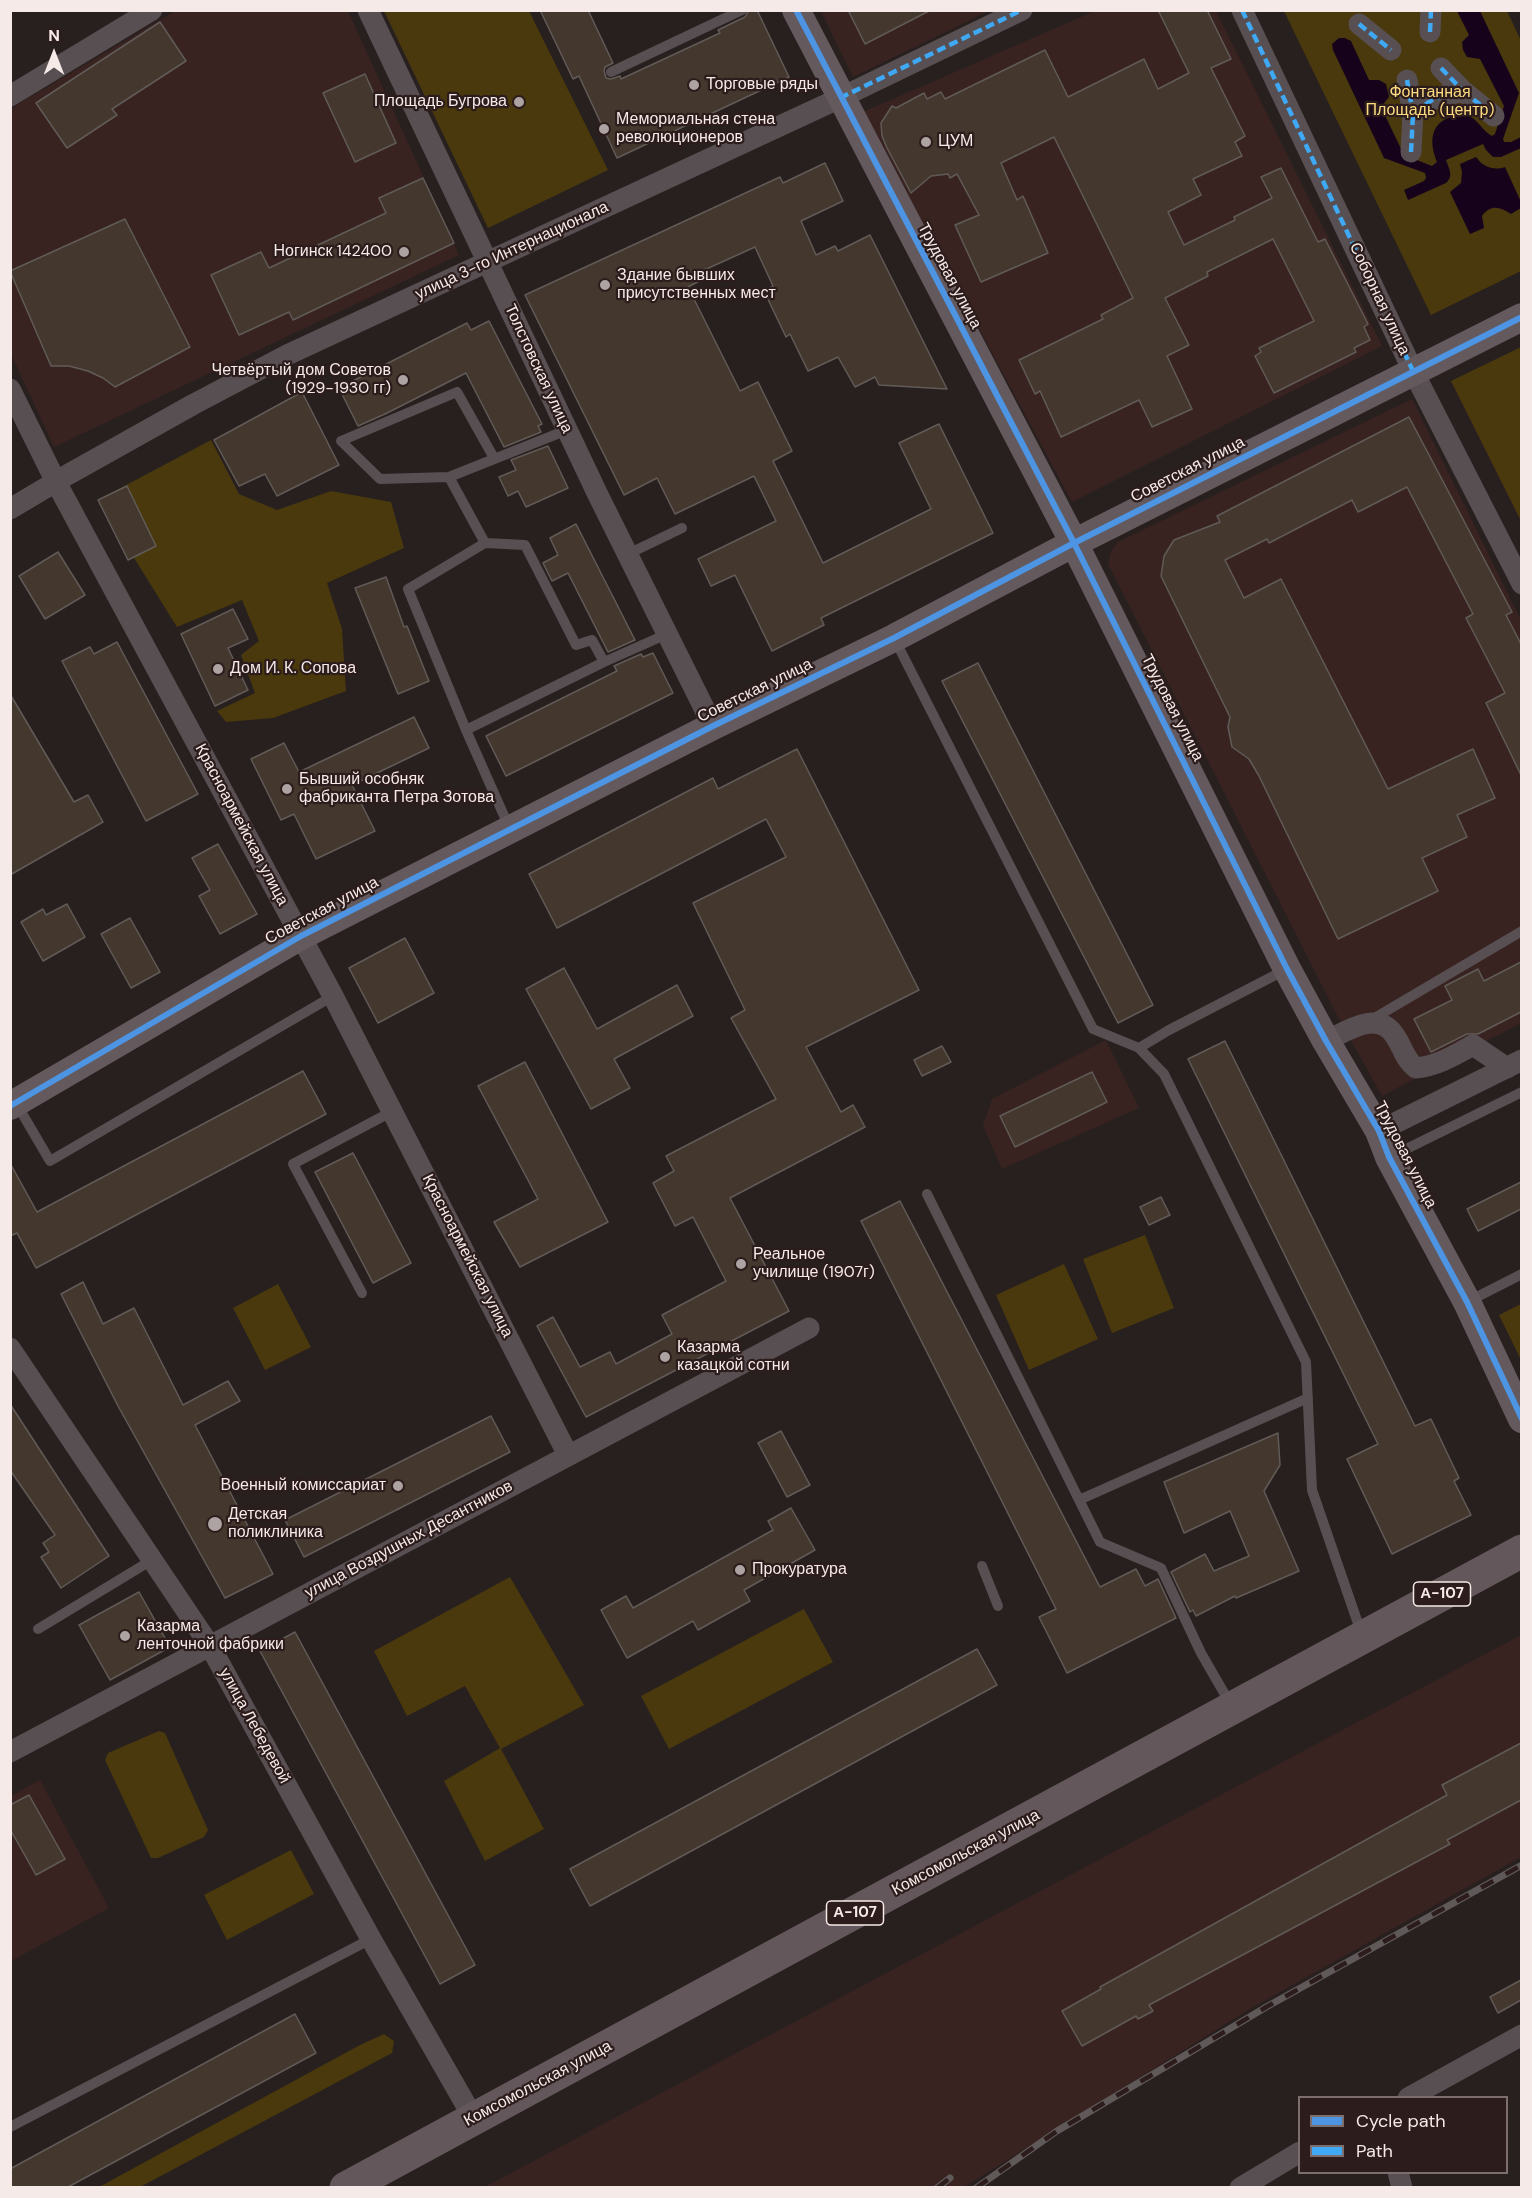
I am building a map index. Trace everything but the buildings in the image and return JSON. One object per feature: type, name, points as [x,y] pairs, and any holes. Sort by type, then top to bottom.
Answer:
[{"type":"main road","name":"Комсомольская улица","points":[[346,2187],[1521,1551]]},
{"type":"street","points":[[10,96],[152,10]]},
{"type":"street","name":"Толстовская улица","points":[[368,10],[567,430],[713,726]]},
{"type":"street","name":"Трудовая улица","points":[[796,10],[1074,543],[1287,969],[1384,1144],[1467,1302],[1521,1419]]},
{"type":"street","name":"улица 3-го Интернационала","points":[[10,509],[194,404],[287,356],[840,98],[1022,10]]},
{"type":"street","name":"Соборная улица","points":[[1242,10],[1413,371],[1521,584]]},
{"type":"street","points":[[1430,32],[1431,10]]},
{"type":"street","points":[[1359,24],[1391,50]]},
{"type":"street","points":[[1441,68],[1463,91],[1494,116]]},
{"type":"street","points":[[1407,80],[1413,113],[1411,152]]},
{"type":"street","points":[[1413,113],[1436,98],[1463,91]]},
{"type":"street","name":"Советская улица","points":[[13,1104],[301,936],[713,726],[894,638],[1074,543],[1521,317]]},
{"type":"street","name":"Красноармейская улица","points":[[10,389],[56,482],[333,996],[568,1455]]},
{"type":"street","points":[[1326,1041],[1363,1024],[1379,1023],[1395,1036],[1408,1062],[1416,1068],[1439,1063],[1473,1045],[1514,1064]]},
{"type":"street","points":[[1384,1144],[1514,1064]]},
{"type":"street","name":"улица Воздушных Десантников","points":[[10,1752],[809,1328]]},
{"type":"street","name":"улица Лебедевой","points":[[10,1348],[210,1646],[370,1939],[474,2119]]},
{"type":"street","points":[[1410,2096],[1521,2035]]},
{"type":"street","points":[[1240,2187],[1298,2153]]},
{"type":"lane","points":[[611,72],[741,10]]},
{"type":"lane","points":[[494,458],[457,392],[341,441],[380,479],[449,477],[567,430]]},
{"type":"lane","points":[[449,477],[485,543]]},
{"type":"lane","points":[[628,554],[682,528]]},
{"type":"lane","points":[[510,830],[408,589],[485,543],[525,545],[576,645],[592,640],[604,662]]},
{"type":"lane","points":[[466,729],[667,634]]},
{"type":"lane","points":[[894,638],[1093,1029],[1139,1048],[1164,1074],[1301,1351],[1306,1362],[1312,1490],[1362,1637]]},
{"type":"lane","points":[[1363,1024],[1521,931]]},
{"type":"lane","points":[[1139,1048],[1287,969]]},
{"type":"lane","points":[[13,1104],[50,1161],[333,996]]},
{"type":"lane","points":[[1384,1144],[1521,1092]]},
{"type":"lane","points":[[362,1293],[293,1164],[393,1112]]},
{"type":"lane","points":[[927,1194],[1100,1542],[1161,1568],[1201,1653],[1233,1708]]},
{"type":"lane","points":[[1467,1302],[1521,1274]]},
{"type":"lane","points":[[1079,1500],[1308,1398]]},
{"type":"lane","points":[[38,1629],[152,1560]]},
{"type":"lane","points":[[982,1566],[998,1606]]},
{"type":"lane","points":[[10,2127],[370,1939]]},
{"type":"shaded area","points":[[175,11],[348,11],[459,255],[54,447],[11,354],[10,109]]},
{"type":"shaded area","points":[[821,11],[989,11],[853,77]]},
{"type":"shaded area","points":[[1095,11],[1216,11],[1382,346],[1072,502],[863,112]]},
{"type":"shaded area","points":[[1457,11],[1480,11],[1519,93],[1503,139],[1504,142],[1511,142],[1521,137],[1521,148],[1501,157],[1493,157],[1483,144],[1446,160],[1450,175],[1446,183],[1408,200],[1404,190],[1424,181],[1425,173],[1384,158],[1332,44],[1339,38],[1351,41],[1369,80],[1379,80],[1386,84],[1389,97],[1381,107],[1404,155],[1432,166],[1437,162],[1432,143],[1434,131],[1442,121],[1466,115],[1474,119],[1492,136],[1495,134],[1504,106],[1480,59],[1467,57],[1463,50],[1462,42],[1469,35]]},
{"type":"shaded area","points":[[1476,157],[1489,167],[1497,169],[1505,167],[1521,202],[1521,208],[1511,214],[1499,208],[1492,208],[1482,216],[1484,228],[1470,234],[1450,192],[1461,183],[1460,164]]},
{"type":"shaded area","points":[[1412,399],[1521,620],[1521,1023],[1382,1096],[1338,1017],[1108,564],[1111,551],[1118,542]]},
{"type":"shaded area","points":[[1106,1040],[1139,1108],[1002,1169],[983,1126],[992,1099]]},
{"type":"shaded area","points":[[1521,1635],[1521,1857],[1253,2007],[964,2187],[483,2188]]},
{"type":"shaded area","points":[[40,1780],[109,1908],[11,1961],[11,1796]]},
{"type":"green space","points":[[384,11],[529,11],[608,170],[488,228]]},
{"type":"green space","name":"Фонтанная Площадь (центр)","points":[[1284,11],[1507,11],[1521,41],[1521,271],[1431,315]]},
{"type":"green space","points":[[1521,347],[1521,521],[1451,381]]},
{"type":"green space","points":[[211,440],[239,494],[277,510],[331,491],[391,502],[404,548],[327,583],[342,629],[346,691],[273,718],[226,722],[217,711],[255,693],[241,655],[259,641],[242,600],[177,627],[98,500]]},
{"type":"green space","points":[[1145,1235],[1174,1308],[1112,1333],[1083,1259]]},
{"type":"green space","points":[[1064,1264],[1098,1339],[1029,1370],[996,1295]]},
{"type":"green space","points":[[278,1284],[311,1347],[265,1370],[233,1308]]},
{"type":"green space","points":[[1521,1304],[1521,1360],[1499,1315]]},
{"type":"green space","points":[[510,1577],[584,1705],[501,1749],[544,1829],[485,1861],[444,1781],[500,1748],[465,1686],[407,1716],[374,1651]]},
{"type":"green space","points":[[804,1609],[833,1662],[669,1749],[641,1696]]},
{"type":"green space","points":[[159,1731],[165,1733],[208,1830],[204,1837],[158,1858],[151,1858],[105,1760],[108,1753]]},
{"type":"green space","points":[[291,1850],[314,1894],[227,1940],[204,1895]]},
{"type":"green space","points":[[384,2034],[394,2041],[392,2053],[140,2187],[99,2187],[360,2045]]},
{"type":"railway","points":[[976,2188],[1057,2131],[1268,2006],[1522,1865]]},
{"type":"railway","points":[[937,2188],[950,2178]]},
{"type":"marked path","points":[[840,98],[1022,10]]},
{"type":"marked path","points":[[1242,10],[1413,371]]},
{"type":"marked path","points":[[1430,32],[1431,10]]},
{"type":"marked path","points":[[1359,24],[1391,50]]},
{"type":"marked path","points":[[1441,68],[1463,91]]},
{"type":"marked path","points":[[1407,80],[1413,113]]},
{"type":"marked path","points":[[1411,152],[1413,113],[1435,98],[1463,91],[1494,116]]},
{"type":"cycle path","points":[[796,10],[1074,543],[1287,969],[1379,1131],[1389,1157],[1467,1302],[1522,1419]]},
{"type":"cycle path","points":[[10,1106],[301,936],[713,726],[894,638],[1074,543],[1522,317]]},
{"type":"place","name":"Торговые ряды","points":[[694,85]]},
{"type":"place","name":"Площадь Бугрова","points":[[519,102]]},
{"type":"place","name":"Мемориальная стена революционеров","points":[[604,129]]},
{"type":"place","name":"ЦУМ","points":[[926,142]]},
{"type":"place","name":"Ногинск 142400","points":[[404,252]]},
{"type":"place","name":"Здание бывших присутственных мест","points":[[605,285]]},
{"type":"place","name":"Четвёртый дом Советов (1929-1930 гг)","points":[[403,380]]},
{"type":"place","name":"Дом И. К. Сопова","points":[[218,669]]},
{"type":"place","name":"Бывший особняк фабриканта Петра Зотова","points":[[287,789]]},
{"type":"place","name":"Реальное училище (1907г)","points":[[741,1264]]},
{"type":"place","name":"Казарма казацкой сотни","points":[[665,1357]]},
{"type":"place","name":"Военный комиссариат","points":[[398,1486]]},
{"type":"place","name":"Детская поликлиника","points":[[215,1524]]},
{"type":"place","name":"Прокуратура","points":[[740,1570]]},
{"type":"place","name":"Казарма ленточной фабрики","points":[[125,1636]]}]
